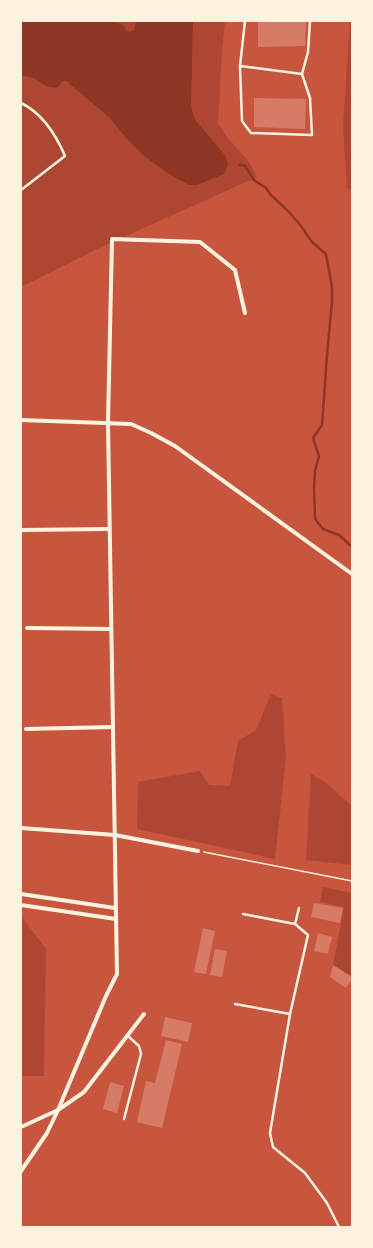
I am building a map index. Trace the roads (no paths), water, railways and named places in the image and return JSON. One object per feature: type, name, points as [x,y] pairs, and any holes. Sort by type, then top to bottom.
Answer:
[{"type":"street","points":[[21,1171],[47,1133],[106,996],[117,974],[108,423],[112,239],[200,242],[234,270],[244,312]]},
{"type":"street","points":[[21,420],[131,424],[151,433],[175,446],[352,574]]},
{"type":"street","points":[[21,530],[109,529]]},
{"type":"street","points":[[27,628],[111,629]]},
{"type":"street","points":[[26,728],[113,726]]},
{"type":"street","points":[[21,828],[115,835],[198,851]]},
{"type":"street","points":[[21,894],[116,908]]},
{"type":"street","points":[[21,905],[116,919]]},
{"type":"street","points":[[21,1127],[58,1110],[84,1092],[144,1014]]},
{"type":"lane","points":[[245,21],[240,66],[242,121],[250,133],[312,135],[310,98],[302,74],[308,52],[310,21]]},
{"type":"lane","points":[[240,66],[302,74]]},
{"type":"lane","points":[[21,103],[39,116],[48,125],[55,135],[65,156],[21,190]]},
{"type":"lane","points":[[296,924],[299,908]]},
{"type":"lane","points":[[243,914],[296,924],[308,935],[290,1014],[270,1133],[274,1147],[304,1172],[327,1203],[339,1227]]},
{"type":"lane","points":[[234,1004],[290,1014]]},
{"type":"lane","points":[[124,1118],[141,1054],[139,1046],[127,1036]]},
{"type":"waterway","points":[[240,165],[245,166],[254,180],[266,188],[301,226],[312,242],[326,254],[332,287],[332,302],[322,425],[313,438],[319,456],[315,471],[315,519],[323,529],[339,535],[352,547]]}]
